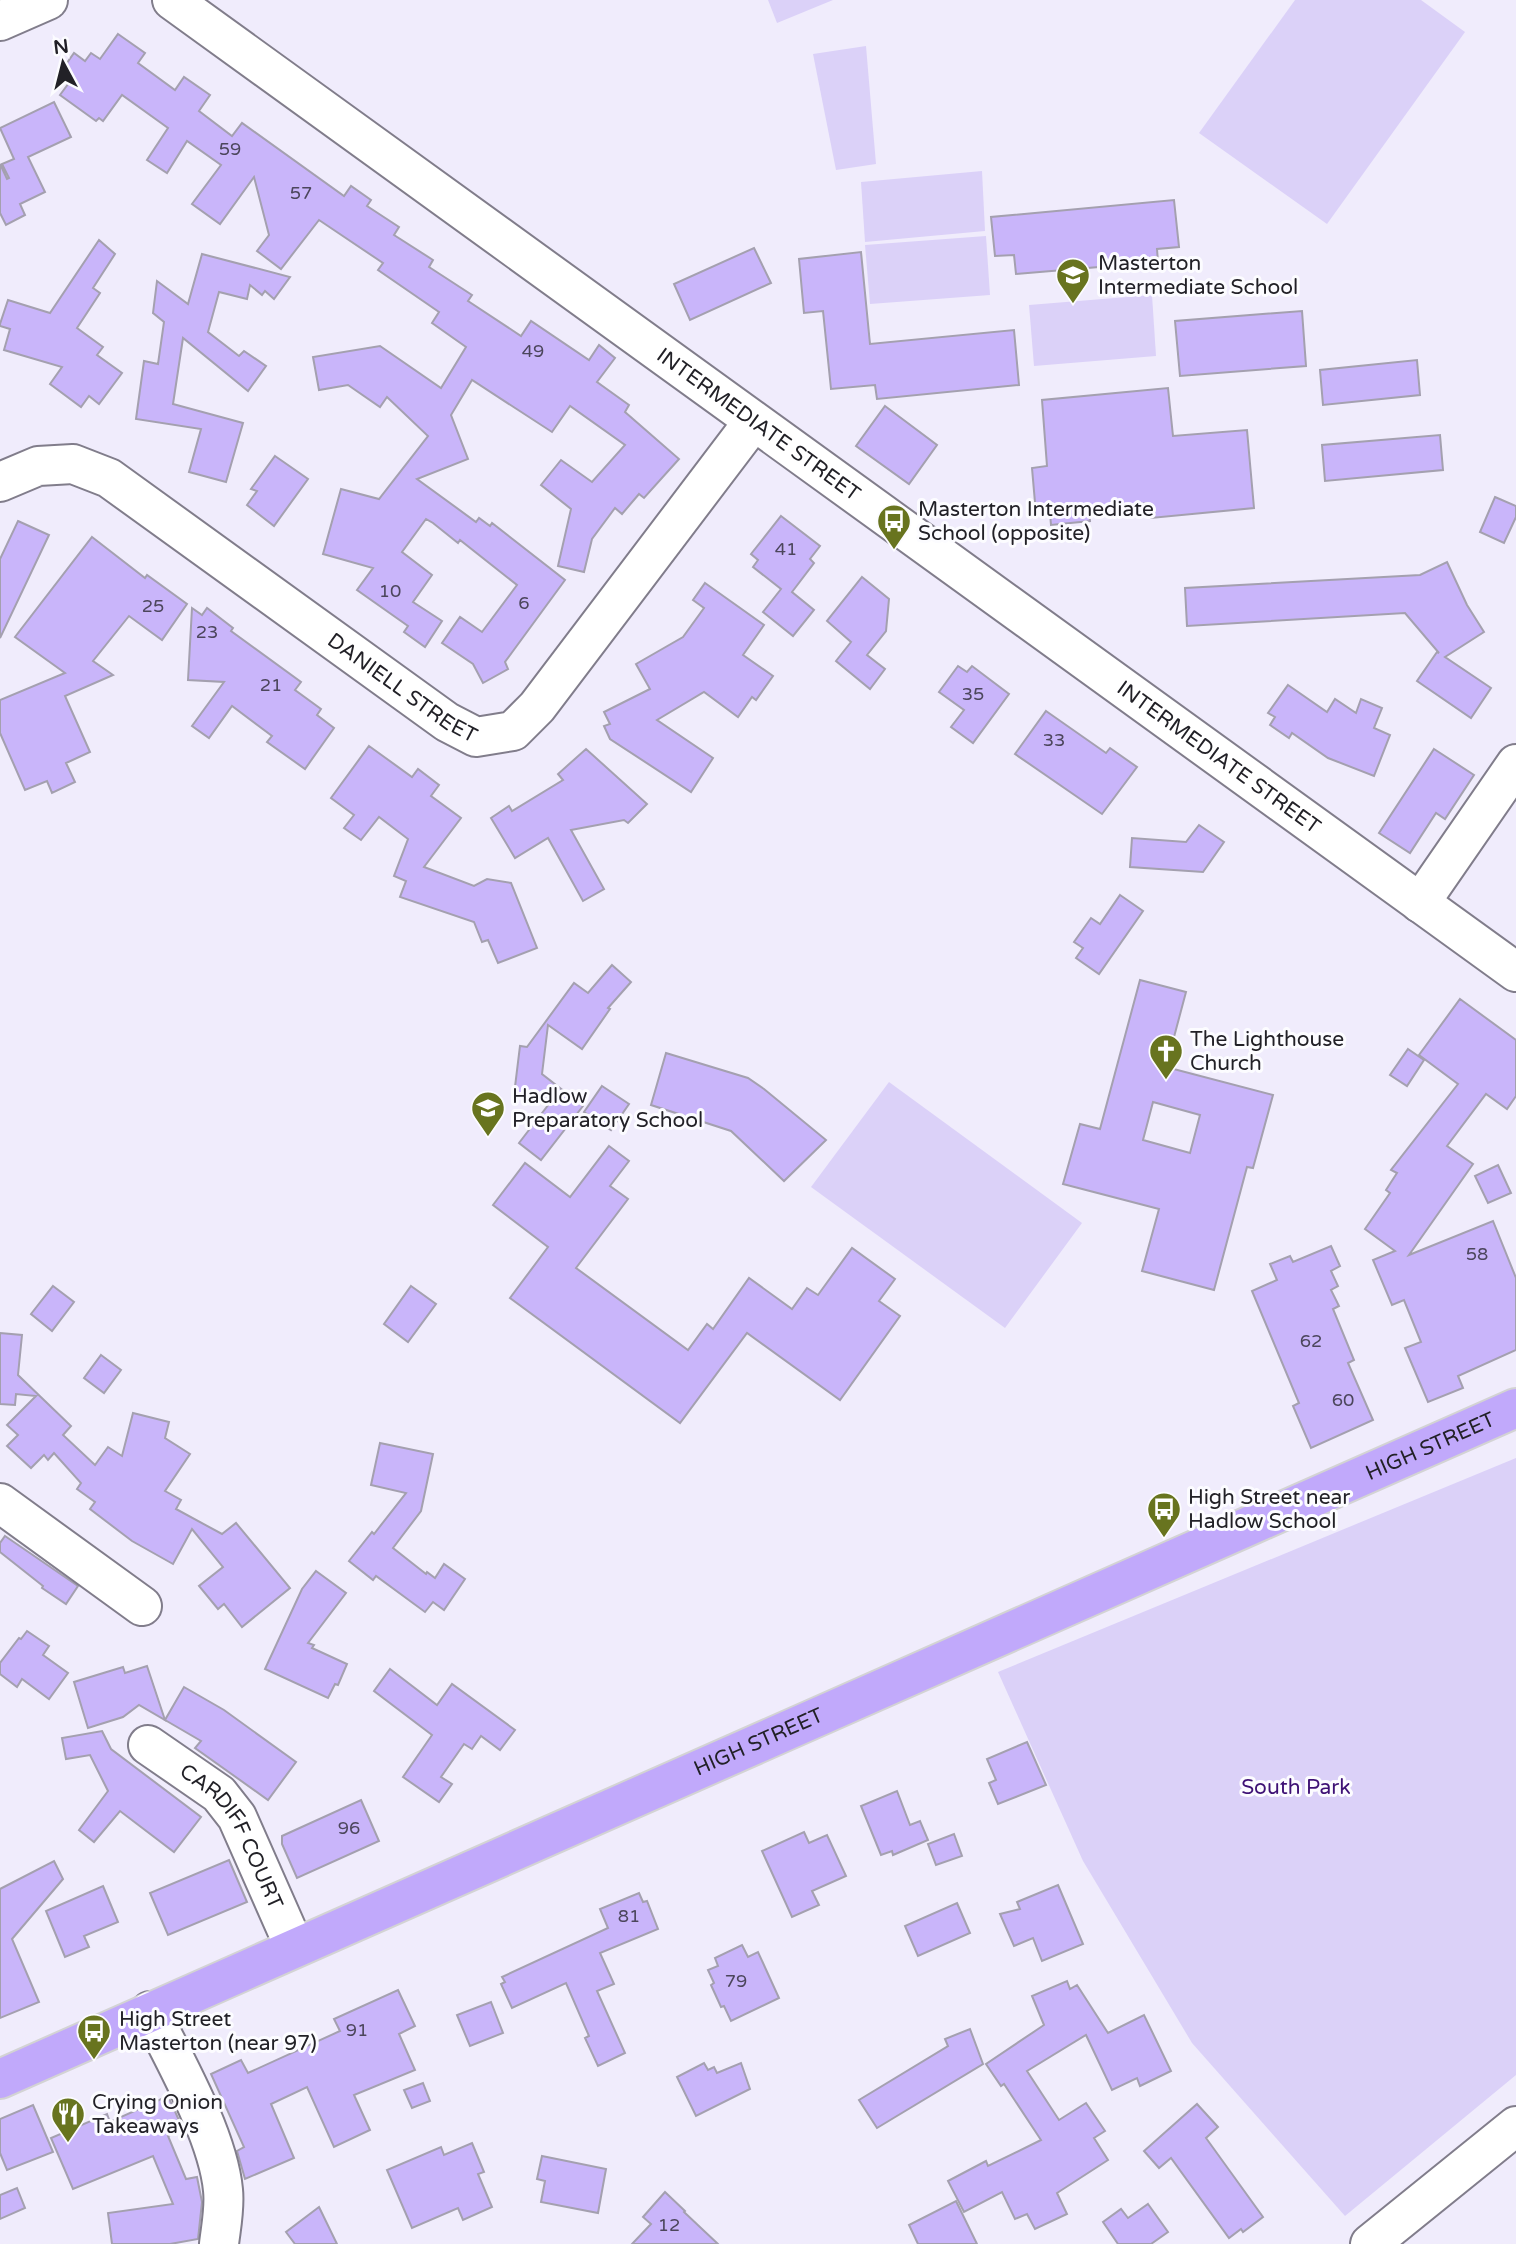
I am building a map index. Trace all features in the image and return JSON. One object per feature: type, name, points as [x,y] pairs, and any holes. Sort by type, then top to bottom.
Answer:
[{"type":"highway","name":"HIGH STREET","points":[[0,2079],[294,1946],[1516,1408]]},
{"type":"street","points":[[0,22],[48,0]]},
{"type":"street","name":"INTERMEDIATE STREET","points":[[172,0],[1516,972]]},
{"type":"street","name":"DANIELL STREET","points":[[0,482],[38,466],[73,464],[109,478],[447,722],[476,737],[513,731],[537,707],[753,422]]},
{"type":"street","points":[[1420,903],[1516,764]]},
{"type":"street","points":[[0,1503],[142,1606]]},
{"type":"street","name":"CARDIFF COURT","points":[[148,1745],[219,1794],[237,1817],[294,1946]]},
{"type":"street","points":[[150,2011],[205,2126],[216,2159],[223,2191],[219,2244]]},
{"type":"street","points":[[1370,2244],[1516,2126]]},
{"type":"green space","points":[[768,0],[833,0],[777,23]]},
{"type":"green space","points":[[1295,0],[1421,0],[1465,32],[1327,224],[1199,133]]},
{"type":"green space","points":[[866,46],[876,164],[836,170],[813,54]]},
{"type":"green space","points":[[982,171],[985,231],[865,242],[861,182]]},
{"type":"green space","points":[[986,236],[990,295],[870,304],[865,245]]},
{"type":"green space","points":[[1152,295],[1156,356],[1034,366],[1029,305]]},
{"type":"green space","points":[[889,1082],[1082,1223],[1005,1328],[811,1187]]},
{"type":"green space","name":"South Park","points":[[1516,1458],[1516,2075],[1345,2216],[1192,2043],[1083,1861],[998,1672]]},
{"type":"building","points":[[118,34],[145,53],[138,63],[175,90],[184,77],[210,95],[199,111],[232,136],[242,123],[344,196],[351,186],[371,200],[367,206],[399,227],[394,235],[433,260],[429,267],[472,295],[468,301],[521,336],[531,321],[589,360],[599,345],[615,358],[597,382],[629,405],[625,412],[679,459],[644,498],[639,494],[622,514],[615,508],[592,539],[584,572],[558,566],[571,509],[541,485],[561,460],[592,482],[625,445],[570,406],[552,432],[472,380],[451,415],[468,459],[417,479],[476,522],[479,518],[490,526],[492,523],[565,580],[505,662],[508,669],[483,683],[473,664],[442,643],[460,617],[482,632],[517,585],[460,540],[458,543],[433,523],[426,519],[402,552],[432,575],[413,602],[442,621],[425,647],[404,632],[408,626],[357,590],[373,568],[323,554],[341,489],[379,499],[428,436],[387,397],[380,407],[348,385],[319,390],[313,357],[380,346],[441,388],[466,347],[432,323],[439,312],[378,270],[383,263],[319,220],[281,269],[257,251],[269,235],[254,177],[220,224],[192,204],[221,165],[187,141],[167,173],[147,160],[168,128],[122,95],[103,121],[99,118],[96,121],[60,95],[71,80],[60,73],[74,53],[85,61],[91,53],[100,59]]},
{"type":"building","points":[[54,102],[71,137],[28,157],[45,192],[20,204],[25,215],[6,225],[0,213],[0,164],[7,179],[9,178],[2,164],[14,159],[0,128]]},
{"type":"building","points":[[1174,200],[1179,247],[1157,249],[1158,262],[1016,274],[1014,255],[995,256],[991,217]]},
{"type":"building","points":[[99,240],[115,254],[93,288],[100,293],[77,328],[103,347],[97,355],[122,373],[99,404],[89,396],[81,407],[50,384],[62,367],[4,350],[10,329],[0,324],[8,300],[50,313]]},
{"type":"building","points":[[754,248],[771,283],[690,320],[674,284]]},
{"type":"building","points":[[861,252],[870,344],[1014,330],[1019,385],[877,399],[875,385],[831,389],[823,311],[804,313],[799,259]]},
{"type":"building","points":[[202,254],[290,277],[274,299],[265,291],[262,295],[250,285],[247,299],[219,292],[208,332],[239,356],[244,351],[266,366],[248,391],[183,338],[173,404],[243,423],[226,482],[189,472],[201,429],[136,419],[144,361],[158,364],[164,322],[153,313],[157,281],[188,304]]},
{"type":"building","points":[[1302,311],[1306,366],[1180,376],[1175,321]]},
{"type":"building","points":[[1417,360],[1420,395],[1323,405],[1320,370]]},
{"type":"building","points":[[1168,388],[1173,436],[1247,430],[1254,508],[1151,518],[1148,503],[1089,509],[1090,521],[1051,525],[1050,513],[1036,514],[1032,468],[1047,466],[1042,400]]},
{"type":"building","points":[[885,406],[937,445],[909,484],[856,446]]},
{"type":"building","points":[[1440,435],[1443,470],[1325,481],[1322,445]]},
{"type":"building","points":[[275,456],[308,479],[274,526],[247,505],[257,491],[251,489]]},
{"type":"building","points":[[1495,497],[1516,506],[1516,517],[1504,543],[1480,532]]},
{"type":"building","points":[[781,516],[820,546],[810,559],[814,563],[792,592],[814,610],[793,636],[763,612],[781,589],[753,567],[758,560],[751,554]]},
{"type":"building","points":[[18,521],[49,535],[0,638],[0,559]]},
{"type":"building","points":[[92,537],[145,578],[147,575],[187,604],[162,640],[129,616],[93,661],[113,675],[65,696],[90,752],[66,763],[75,782],[52,793],[47,781],[25,790],[0,733],[0,700],[65,673],[15,637]]},
{"type":"building","points":[[1447,562],[1467,605],[1484,632],[1445,657],[1491,688],[1471,718],[1417,681],[1437,652],[1439,653],[1405,613],[1187,626],[1185,588],[1420,575]]},
{"type":"building","points":[[862,577],[889,599],[886,631],[867,655],[885,669],[870,689],[836,661],[851,642],[827,621]]},
{"type":"building","points":[[705,583],[764,625],[743,655],[773,676],[756,700],[752,697],[738,717],[704,692],[657,720],[713,758],[691,792],[610,739],[604,726],[610,724],[604,712],[650,689],[636,664],[683,637],[704,608],[693,600]]},
{"type":"building","points":[[192,608],[202,615],[207,608],[233,628],[231,631],[301,682],[295,690],[321,709],[317,715],[334,728],[305,769],[267,742],[272,736],[232,706],[209,738],[192,726],[224,682],[188,680]]},
{"type":"building","points":[[958,666],[967,672],[972,666],[1009,694],[973,743],[951,727],[964,710],[939,692]]},
{"type":"building","points":[[1288,685],[1327,712],[1335,699],[1356,713],[1361,699],[1382,708],[1374,728],[1390,735],[1374,776],[1328,758],[1292,733],[1289,738],[1270,725],[1275,717],[1268,713]]},
{"type":"building","points":[[1046,711],[1106,753],[1110,748],[1137,767],[1102,814],[1015,754]]},
{"type":"building","points":[[369,746],[412,777],[418,769],[439,785],[431,796],[461,818],[424,867],[474,886],[487,879],[511,883],[537,948],[498,963],[488,940],[482,942],[474,922],[400,897],[406,881],[394,876],[408,839],[379,817],[361,840],[344,828],[354,815],[331,798]]},
{"type":"building","points":[[586,749],[647,804],[628,823],[624,820],[571,830],[604,889],[583,901],[548,838],[515,858],[491,818],[509,806],[512,811],[563,780],[558,774]]},
{"type":"building","points":[[1434,749],[1474,775],[1445,819],[1436,813],[1410,853],[1379,833]]},
{"type":"building","points":[[1199,825],[1224,842],[1203,872],[1130,867],[1132,838],[1186,842]]},
{"type":"building","points":[[1120,895],[1143,911],[1099,974],[1076,958],[1083,948],[1074,942],[1091,918],[1100,924]]},
{"type":"building","points":[[612,965],[631,982],[608,1008],[610,1009],[582,1049],[548,1025],[542,1074],[583,1106],[541,1160],[519,1143],[552,1100],[514,1095],[520,1046],[527,1047],[574,983],[588,993]]},
{"type":"building","points":[[1140,980],[1186,992],[1166,1067],[1273,1095],[1253,1168],[1247,1167],[1214,1290],[1142,1271],[1159,1209],[1063,1184],[1080,1124],[1100,1129]],"holes":[[[1153,1102],[1200,1115],[1190,1153],[1143,1140]]]},
{"type":"building","points":[[1460,999],[1516,1040],[1516,1096],[1507,1109],[1486,1094],[1447,1146],[1473,1164],[1409,1255],[1493,1221],[1516,1278],[1516,1350],[1458,1376],[1463,1388],[1428,1402],[1405,1348],[1421,1342],[1404,1300],[1392,1305],[1373,1260],[1395,1251],[1365,1229],[1390,1193],[1386,1190],[1397,1173],[1391,1170],[1458,1084],[1419,1055]]},
{"type":"building","points":[[1408,1049],[1424,1060],[1407,1086],[1390,1075]]},
{"type":"building","points":[[666,1053],[748,1078],[826,1140],[784,1181],[731,1131],[651,1105]]},
{"type":"building","points":[[602,1086],[629,1104],[611,1130],[584,1112]]},
{"type":"building","points":[[609,1146],[629,1161],[610,1186],[628,1199],[576,1268],[688,1350],[707,1324],[713,1329],[749,1278],[792,1309],[807,1288],[818,1295],[852,1248],[895,1279],[879,1301],[900,1316],[840,1400],[747,1333],[680,1423],[510,1298],[548,1247],[493,1205],[525,1163],[570,1197]]},
{"type":"building","points":[[1498,1165],[1511,1193],[1488,1203],[1475,1176]]},
{"type":"building","points":[[1331,1246],[1340,1266],[1331,1271],[1338,1286],[1331,1290],[1339,1306],[1333,1309],[1354,1360],[1348,1363],[1373,1420],[1311,1448],[1293,1406],[1299,1403],[1252,1291],[1277,1280],[1270,1264],[1290,1256],[1293,1262]]},
{"type":"building","points":[[53,1286],[74,1302],[52,1331],[31,1314]]},
{"type":"building","points":[[411,1286],[436,1304],[408,1342],[384,1324]]},
{"type":"building","points":[[0,1333],[22,1335],[18,1375],[71,1426],[63,1435],[95,1465],[108,1447],[122,1456],[133,1413],[169,1422],[165,1438],[190,1454],[165,1491],[181,1500],[176,1509],[222,1534],[236,1523],[290,1588],[242,1627],[224,1604],[218,1609],[199,1586],[223,1567],[192,1529],[173,1564],[132,1541],[90,1509],[95,1502],[77,1489],[81,1483],[54,1453],[48,1460],[44,1455],[31,1468],[7,1446],[18,1435],[7,1425],[36,1396],[16,1394],[15,1405],[0,1404]]},
{"type":"building","points":[[101,1355],[121,1370],[104,1393],[84,1378]]},
{"type":"building","points":[[380,1443],[433,1454],[421,1511],[393,1548],[435,1578],[444,1564],[465,1579],[444,1610],[433,1602],[425,1612],[376,1576],[373,1580],[349,1561],[406,1493],[371,1485]]},
{"type":"building","points":[[5,1536],[78,1586],[66,1604],[42,1588],[43,1586],[0,1552],[0,1543]]},
{"type":"building","points":[[316,1571],[346,1593],[308,1643],[314,1645],[312,1648],[347,1664],[338,1685],[335,1684],[328,1698],[265,1669],[302,1589]]},
{"type":"building","points":[[27,1631],[49,1646],[43,1655],[68,1673],[49,1699],[22,1679],[17,1687],[0,1674],[0,1663]]},
{"type":"building","points":[[147,1666],[165,1720],[139,1705],[123,1717],[88,1728],[74,1682],[123,1667],[125,1673]]},
{"type":"building","points":[[390,1669],[437,1705],[452,1684],[515,1730],[500,1750],[481,1736],[472,1749],[464,1744],[441,1777],[452,1784],[439,1802],[403,1777],[432,1735],[374,1691]]},
{"type":"building","points":[[184,1687],[224,1710],[296,1762],[268,1800],[195,1748],[201,1741],[165,1720]]},
{"type":"building","points":[[102,1731],[111,1749],[201,1817],[174,1852],[120,1811],[94,1842],[79,1830],[108,1791],[90,1755],[66,1759],[62,1738]]},
{"type":"building","points":[[1027,1742],[1046,1785],[998,1804],[989,1783],[996,1780],[987,1759]]},
{"type":"building","points":[[897,1791],[910,1825],[920,1821],[928,1840],[893,1855],[892,1851],[881,1855],[861,1806]]},
{"type":"building","points":[[361,1800],[379,1841],[297,1878],[282,1844],[282,1836]]},
{"type":"building","points":[[804,1832],[809,1843],[827,1835],[846,1876],[812,1891],[819,1905],[792,1917],[762,1851]]},
{"type":"building","points":[[954,1834],[962,1856],[936,1865],[928,1844]]},
{"type":"building","points":[[229,1860],[247,1902],[168,1935],[150,1893]]},
{"type":"building","points":[[54,1861],[63,1879],[12,1939],[39,2002],[0,2018],[0,1889]]},
{"type":"building","points":[[1058,1885],[1083,1944],[1042,1961],[1033,1938],[1014,1946],[1000,1914],[1020,1909],[1017,1902]]},
{"type":"building","points":[[103,1886],[118,1922],[84,1936],[89,1947],[65,1957],[46,1911]]},
{"type":"building","points":[[639,1893],[643,1902],[647,1901],[658,1929],[600,1953],[614,1984],[597,1991],[625,2053],[598,2066],[585,2038],[589,2036],[566,1983],[512,2008],[501,1984],[505,1982],[502,1977],[608,1928],[600,1909]]},
{"type":"building","points":[[957,1903],[970,1933],[918,1956],[905,1926]]},
{"type":"building","points":[[742,1945],[748,1957],[758,1952],[779,1998],[731,2021],[711,1985],[714,1983],[708,1970],[718,1966],[715,1958]]},
{"type":"building","points":[[1067,1981],[1070,1989],[1077,1985],[1108,2033],[1144,2015],[1171,2071],[1140,2086],[1137,2078],[1112,2090],[1086,2035],[1027,2071],[1059,2120],[1086,2103],[1105,2131],[1094,2138],[1108,2160],[1057,2193],[1067,2214],[1035,2229],[1027,2214],[1015,2219],[1002,2192],[964,2212],[948,2181],[986,2161],[988,2166],[1041,2140],[1004,2084],[1001,2086],[986,2064],[1044,2025],[1032,1996]]},
{"type":"building","points":[[398,1990],[415,2026],[399,2034],[415,2070],[354,2095],[370,2130],[334,2147],[307,2087],[271,2104],[294,2158],[245,2179],[237,2151],[244,2147],[211,2074],[241,2060],[248,2073],[340,2031],[334,2019]]},
{"type":"building","points":[[491,2002],[503,2033],[470,2046],[457,2015]]},
{"type":"building","points":[[970,2029],[983,2064],[877,2128],[859,2100],[948,2046],[945,2039]]},
{"type":"building","points":[[704,2063],[708,2070],[714,2067],[717,2073],[741,2063],[750,2089],[696,2116],[677,2077]]},
{"type":"building","points":[[423,2083],[430,2101],[412,2108],[404,2090]]},
{"type":"building","points":[[168,2096],[183,2129],[168,2136],[186,2179],[197,2177],[202,2202],[198,2239],[170,2244],[112,2244],[108,2213],[173,2204],[153,2156],[73,2189],[51,2138],[107,2114],[110,2122]]},
{"type":"building","points":[[1197,2104],[1218,2127],[1206,2138],[1263,2217],[1243,2232],[1241,2229],[1229,2238],[1171,2158],[1159,2168],[1144,2151]]},
{"type":"building","points":[[33,2105],[53,2152],[7,2170],[0,2153],[0,2119]]},
{"type":"building","points":[[472,2143],[484,2172],[478,2174],[492,2207],[463,2220],[458,2208],[412,2228],[387,2170],[441,2147],[444,2155]]},
{"type":"building","points":[[542,2156],[606,2169],[598,2213],[541,2202],[545,2181],[537,2179]]},
{"type":"building","points":[[17,2188],[25,2208],[0,2219],[0,2195]]},
{"type":"building","points":[[665,2192],[718,2244],[632,2244],[651,2224],[643,2217]]},
{"type":"building","points":[[956,2201],[977,2244],[918,2244],[909,2225]]},
{"type":"building","points":[[1148,2204],[1168,2232],[1151,2244],[1118,2244],[1103,2222],[1121,2209],[1128,2218]]},
{"type":"building","points":[[319,2207],[337,2244],[295,2244],[286,2232]]},
{"type":"place","name":"Masterton Intermediate School","points":[[1073,305]]},
{"type":"place","name":"Masterton Intermediate School (opposite)","points":[[894,551]]},
{"type":"place","name":"The Lighthouse Church","points":[[1166,1081]]},
{"type":"place","name":"Hadlow Preparatory School","points":[[488,1138]]},
{"type":"place","name":"High Street near Hadlow School","points":[[1164,1539]]},
{"type":"place","name":"High Street Masterton (near 97)","points":[[94,2061]]},
{"type":"place","name":"Crying Onion Takeaways","points":[[68,2144]]}]
